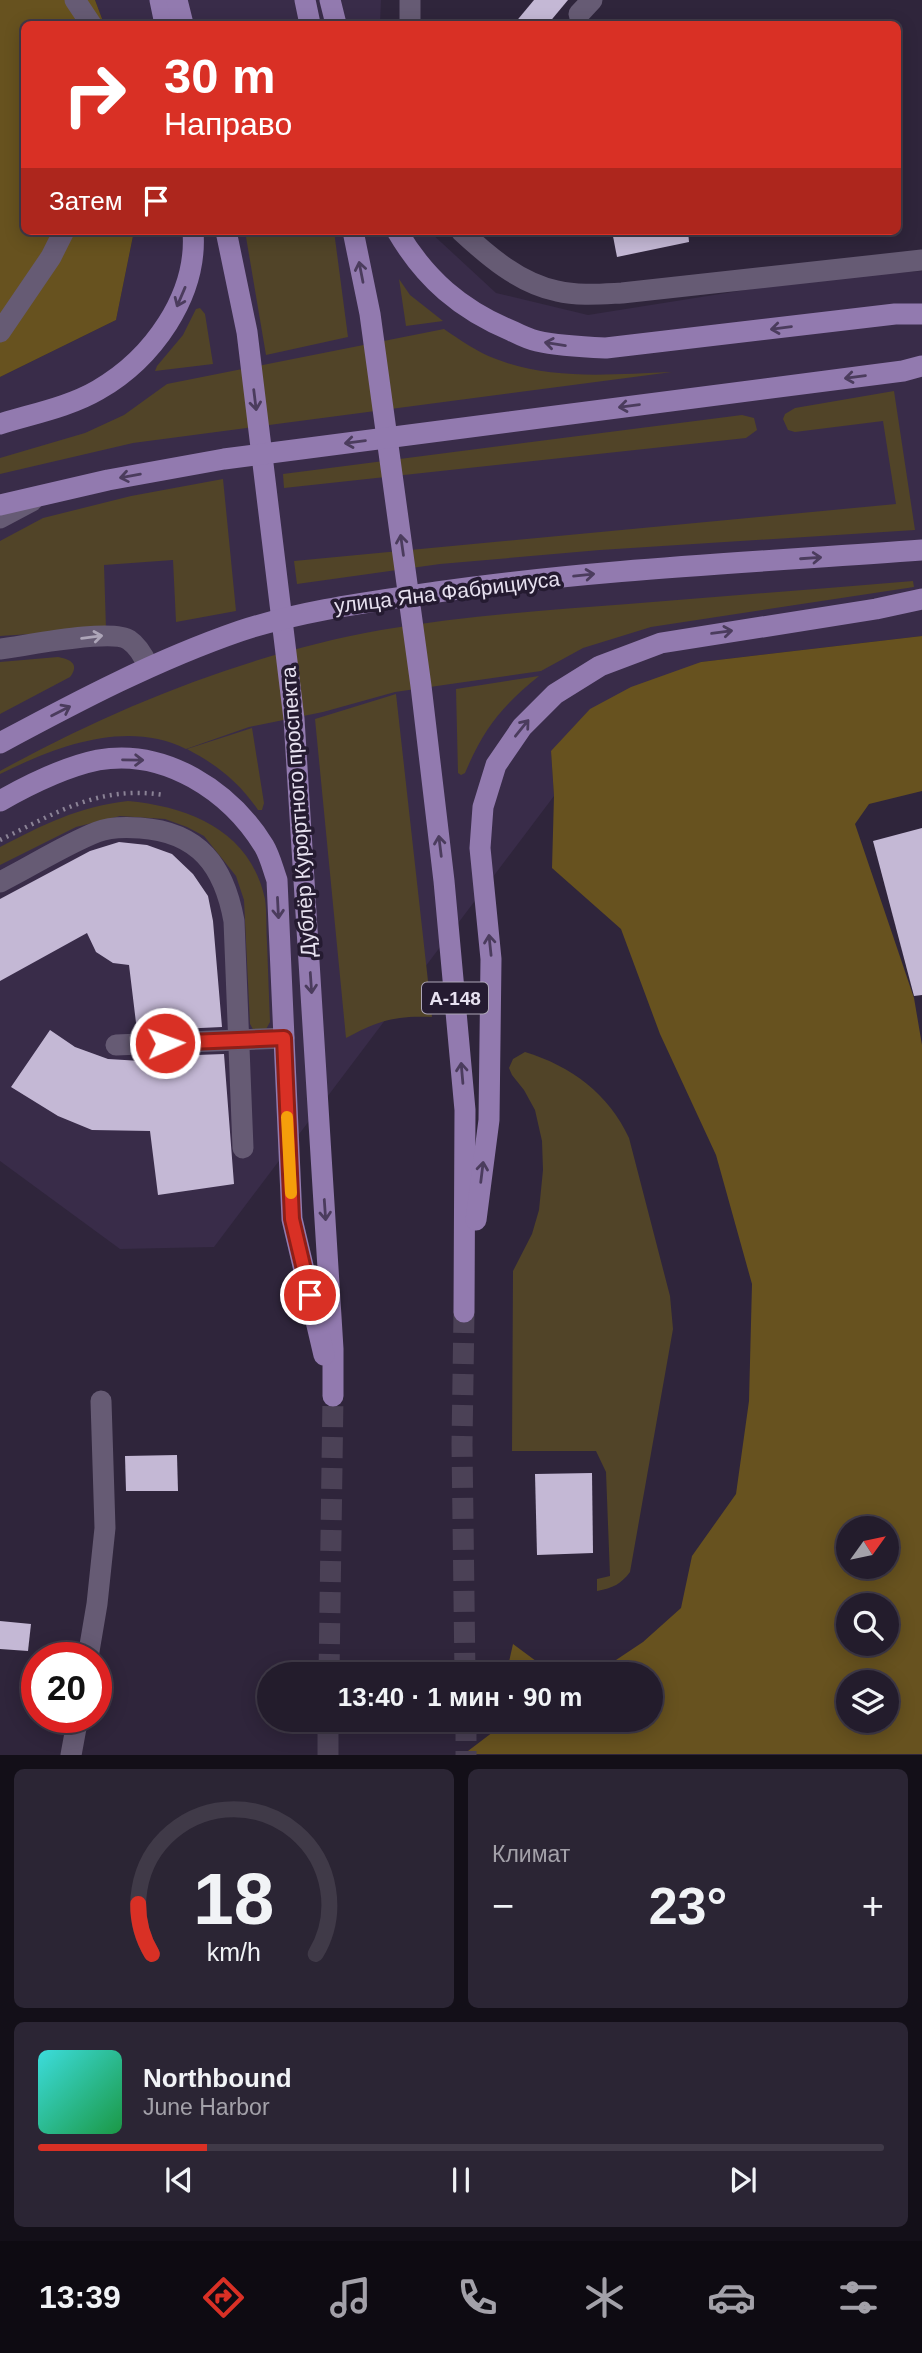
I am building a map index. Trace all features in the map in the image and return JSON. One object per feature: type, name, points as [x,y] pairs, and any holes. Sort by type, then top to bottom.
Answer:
[{"type":"main road","points":[[160,0],[164,21]]},
{"type":"main road","points":[[177,0],[182,21]]},
{"type":"main road","points":[[305,0],[309,21]]},
{"type":"main road","points":[[330,0],[335,21]]},
{"type":"main road","points":[[0,424],[96,392],[127,371],[151,346],[176,310],[190,278],[192,235]]},
{"type":"main road","name":"Дублёр Курортного проспекта","points":[[227,235],[247,332],[294,719],[334,1349],[333,1396],[292,1219],[284,1038]]},
{"type":"main road","name":"А-148","points":[[354,235],[370,314],[421,686],[444,881],[465,1110],[464,1312],[489,1120],[491,959],[480,848],[483,807],[496,765],[522,726],[555,694],[600,666],[661,643],[876,609],[922,599]]},
{"type":"main road","points":[[399,235],[408,250],[443,290],[481,318],[534,341],[546,343],[606,348],[895,314],[922,314]]},
{"type":"main road","points":[[0,505],[107,480],[224,459],[903,371],[922,366]]},
{"type":"main road","name":"улица Яна Фабрициуса","points":[[0,743],[148,666],[241,631],[325,608],[480,586],[592,574],[922,550]]},
{"type":"main road","points":[[0,801],[60,771],[99,760],[142,759],[176,769],[210,787],[243,817],[258,837],[277,880],[284,1038]]},
{"type":"lane","points":[[75,0],[88,21]]},
{"type":"lane","points":[[410,0],[410,21]]},
{"type":"lane","points":[[0,332],[51,257],[62,235]]},
{"type":"lane","points":[[465,235],[492,260],[524,279],[556,291],[591,295],[922,260]]},
{"type":"lane","points":[[0,518],[44,495]]},
{"type":"lane","points":[[0,649],[103,635],[128,639],[142,653],[148,666]]},
{"type":"lane","points":[[0,882],[98,831],[128,827],[161,829],[189,841],[211,861],[228,891],[234,921],[243,1148]]},
{"type":"lane","points":[[116,1045],[284,1038]]},
{"type":"lane","points":[[91,1642],[104,1528],[101,1401]]},
{"type":"lane","points":[[71,1755],[75,1733]]},
{"type":"shaded area","points":[[0,0],[95,0],[103,21],[21,21],[21,235],[133,235],[116,320],[0,377]]},
{"type":"shaded area","points":[[95,0],[381,0],[380,21],[103,21]]},
{"type":"shaded area","points":[[133,235],[433,235],[496,293],[588,315],[821,278],[922,271],[922,636],[701,662],[551,751],[554,796],[214,1247],[120,1249],[0,1161],[0,377],[116,320]]},
{"type":"shaded area","points":[[246,235],[335,235],[348,337],[266,355]]},
{"type":"shaded area","points":[[399,279],[410,295],[443,321],[406,326]]},
{"type":"shaded area","points":[[200,308],[205,314],[213,364],[155,371],[183,335],[196,309]]},
{"type":"shaded area","points":[[444,329],[489,356],[539,371],[605,375],[672,372],[133,443],[0,474],[0,458],[85,433],[124,415],[167,384]]},
{"type":"shaded area","points":[[894,391],[915,530],[600,550],[440,564],[297,584],[294,561],[896,504],[883,421],[795,432],[788,430],[783,419],[785,414],[795,408]]},
{"type":"shaded area","points":[[742,415],[754,418],[757,430],[746,438],[284,488],[283,474]]},
{"type":"shaded area","points":[[223,479],[236,611],[176,622],[173,560],[104,565],[106,629],[0,636],[0,541],[43,518],[131,496]]},
{"type":"shaded area","points":[[913,581],[914,587],[651,627],[583,648],[541,671],[395,692],[323,712],[249,727],[186,749],[163,740],[139,736],[91,740],[44,754],[0,774],[0,771],[45,747],[137,704],[233,668],[331,640],[412,625],[504,614]]},
{"type":"shaded area","points":[[922,636],[922,791],[869,804],[855,824],[914,998],[922,1045],[922,1754],[464,1754],[493,1732],[663,1732],[663,1662],[613,1662],[643,1642],[681,1608],[692,1556],[736,1494],[749,1401],[752,1284],[716,1155],[660,1034],[621,929],[552,868],[554,796],[551,751],[590,709],[631,687],[701,662]]},
{"type":"shaded area","points":[[58,657],[74,665],[70,677],[0,714],[0,662]]},
{"type":"shaded area","points":[[539,676],[495,719],[479,743],[465,773],[458,773],[456,689]]},
{"type":"shaded area","points":[[396,694],[432,1017],[387,1020],[346,1038],[315,719]]},
{"type":"shaded area","points":[[252,728],[264,803],[262,810],[258,810],[227,775],[187,749]]},
{"type":"shaded area","points":[[128,801],[174,809],[195,817],[232,840],[246,856],[257,876],[266,904],[270,1022],[265,1031],[254,1031],[250,1024],[244,900],[236,876],[204,836],[165,819],[120,816],[76,827],[0,865],[0,847],[16,839],[77,812]]},
{"type":"shaded area","points":[[525,1052],[558,1065],[587,1084],[621,1122],[629,1138],[670,1296],[673,1329],[630,1572],[616,1585],[597,1591],[597,1579],[610,1576],[606,1472],[596,1451],[512,1451],[513,1271],[532,1234],[539,1210],[543,1170],[542,1141],[535,1110],[509,1068],[513,1059]]},
{"type":"shaded area","points":[[513,1644],[537,1662],[509,1662]]},
{"type":"building","points":[[534,0],[568,0],[550,21],[516,21]]},
{"type":"building","points":[[613,235],[688,235],[689,242],[617,257]]},
{"type":"building","points":[[922,828],[922,995],[914,996],[873,841]]},
{"type":"building","points":[[119,842],[147,845],[172,854],[193,874],[208,896],[213,921],[222,1027],[137,1031],[129,965],[113,963],[96,952],[87,933],[0,981],[0,899],[90,851]]},
{"type":"building","points":[[50,1030],[75,1047],[108,1059],[141,1061],[141,1057],[224,1054],[234,1184],[158,1195],[150,1131],[92,1130],[58,1116],[11,1087]]},
{"type":"building","points":[[177,1455],[178,1491],[126,1491],[125,1456]]},
{"type":"building","points":[[592,1473],[593,1553],[537,1555],[535,1474]]},
{"type":"building","points":[[0,1621],[31,1624],[29,1642],[21,1642],[21,1650],[0,1649]]},
{"type":"tunnel","points":[[464,1312],[462,1444],[465,1662]]},
{"type":"tunnel","points":[[329,1662],[333,1396]]},
{"type":"tunnel","points":[[328,1732],[328,1755]]},
{"type":"tunnel","points":[[466,1732],[466,1755]]},
{"type":"slow traffic","points":[[287,1117],[291,1193]]},
{"type":"route","points":[[165,1043],[284,1038],[292,1219],[310,1295]]}]
